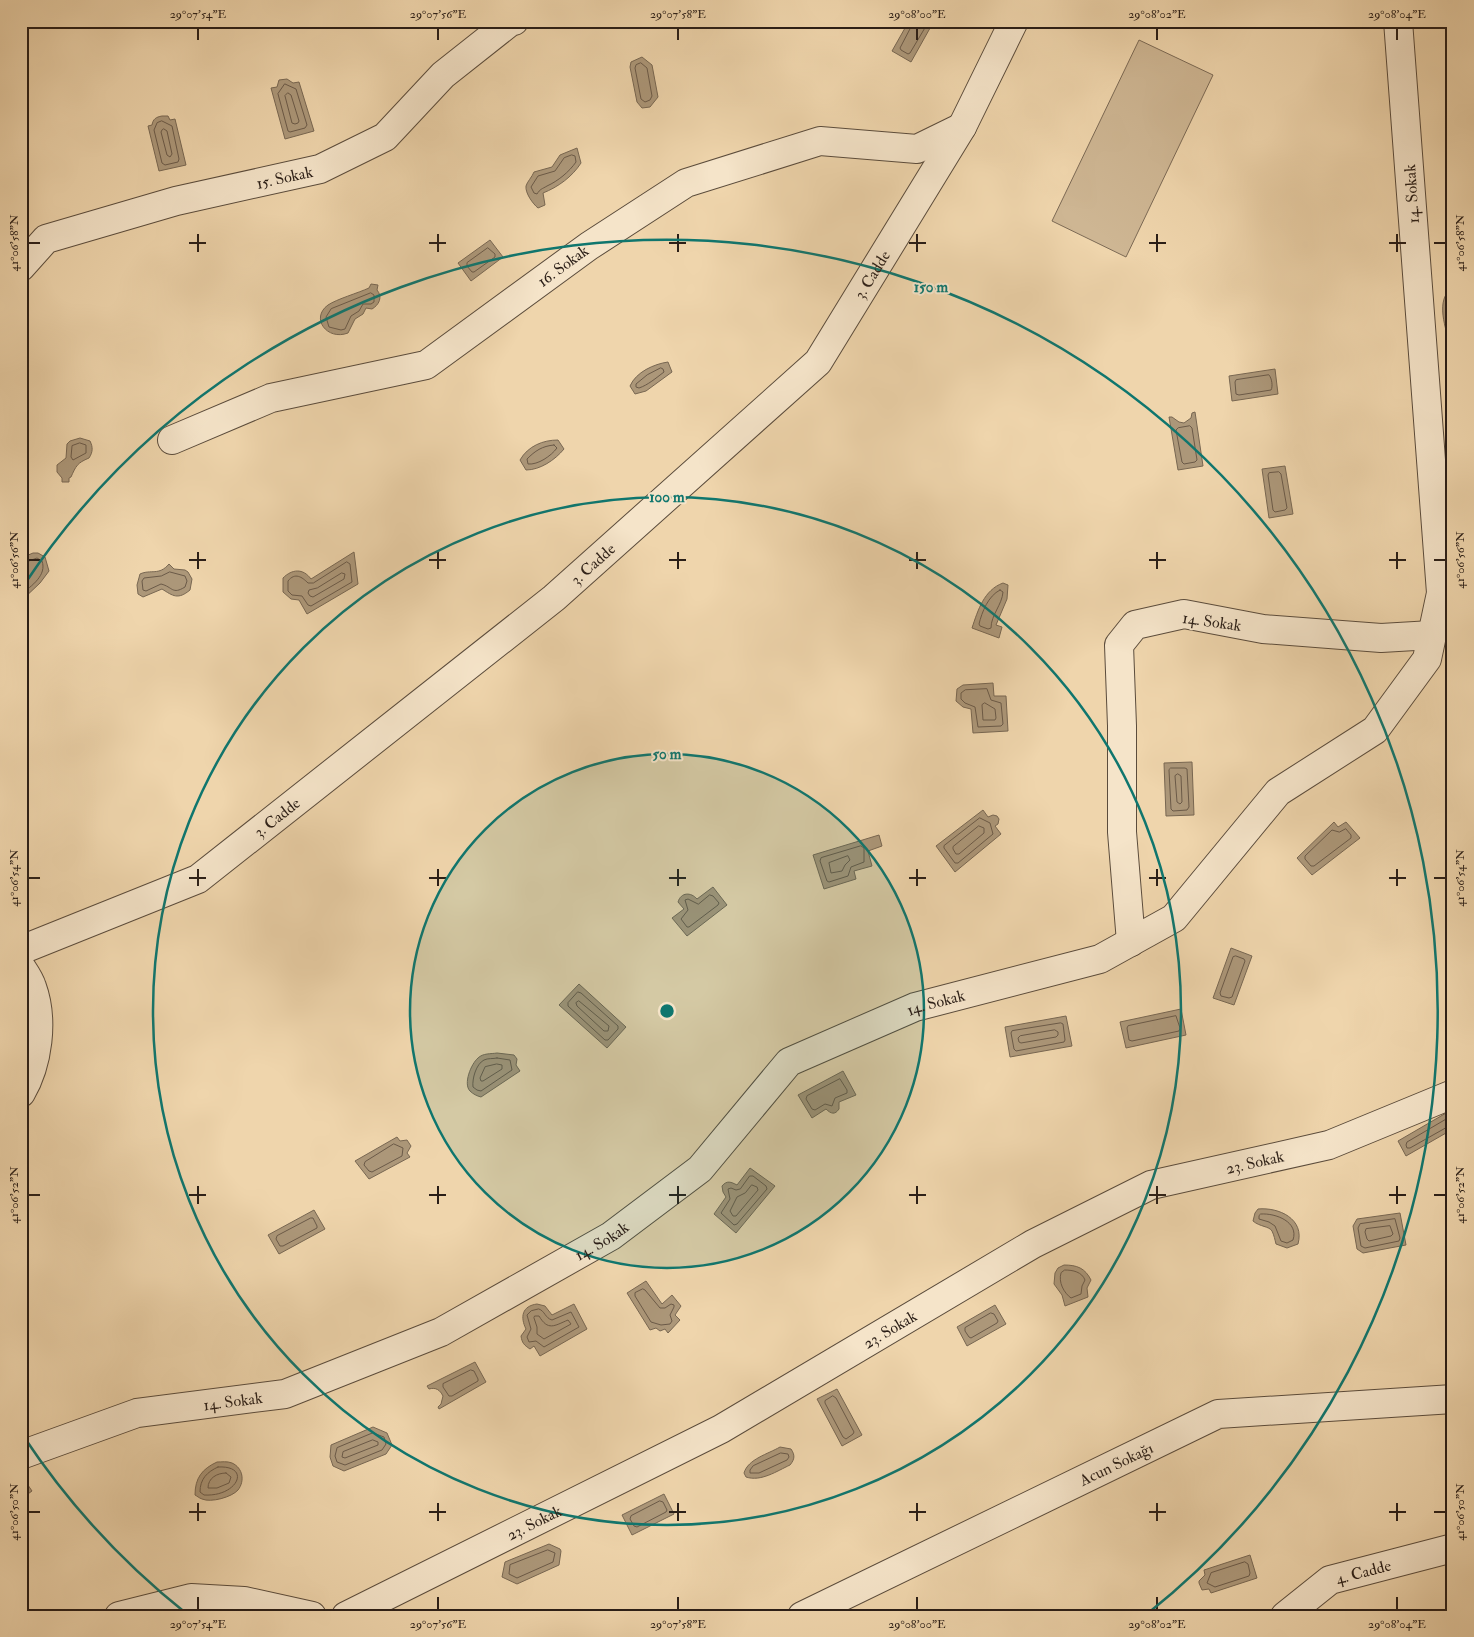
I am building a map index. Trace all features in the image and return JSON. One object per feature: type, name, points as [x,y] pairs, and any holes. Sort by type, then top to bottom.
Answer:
[{"type":"street","name":"15. Sokak","points":[[21,267],[46,239],[176,201],[320,170],[385,138],[443,75],[510,22],[514,21]]},
{"type":"street","name":"3. Cadde","points":[[21,950],[198,879],[554,598],[818,362],[962,127],[1014,21]]},
{"type":"street","name":"14. Sokak","points":[[21,1455],[136,1413],[285,1394],[441,1332],[611,1236],[700,1169],[789,1062],[915,1007],[1100,959],[1174,918],[1278,792],[1375,730],[1426,659],[1441,593],[1398,21]]},
{"type":"street","name":"16. Sokak","points":[[172,440],[271,398],[426,365],[589,246],[686,183],[820,141],[917,149],[962,127]]},
{"type":"street","name":"14. Sokak","points":[[1131,942],[1122,832],[1122,726],[1119,645],[1136,625],[1184,614],[1263,629],[1381,638],[1432,635]]},
{"type":"street","points":[[21,966],[32,987],[39,1022],[36,1059],[21,1094]]},
{"type":"street","name":"23. Sokak","points":[[346,1616],[721,1429],[1033,1244],[1151,1185],[1329,1145],[1453,1094]]},
{"type":"street","name":"Acun Sokağı","points":[[802,1616],[1218,1414],[1453,1399]]},
{"type":"street","name":"4. Cadde","points":[[1285,1616],[1330,1580],[1453,1548]]},
{"type":"street","points":[[120,1616],[190,1598],[244,1600],[312,1616]]},
{"type":"shaded area","points":[[1139,40],[1213,75],[1126,257],[1052,221]]},
{"type":"water","points":[[909,21],[934,21],[911,62],[892,51]]},
{"type":"water","points":[[642,57],[652,65],[658,97],[650,107],[642,108],[637,102],[630,67],[631,62]]},
{"type":"water","points":[[287,79],[293,83],[299,82],[314,131],[285,139],[271,88],[277,87],[279,80]]},
{"type":"water","points":[[168,116],[170,120],[175,119],[186,165],[159,171],[148,126],[152,125],[155,119]]},
{"type":"water","points":[[577,148],[581,163],[564,181],[543,193],[545,205],[538,208],[526,189],[534,172],[552,167],[560,155]]},
{"type":"water","points":[[490,240],[503,257],[471,281],[458,263]]},
{"type":"water","points":[[371,284],[378,285],[377,290],[380,298],[378,303],[372,309],[366,308],[363,314],[355,319],[348,333],[333,334],[323,327],[321,316],[323,310],[328,305],[369,288]]},
{"type":"water","points":[[1453,288],[1453,348],[1444,324],[1443,307],[1447,293]]},
{"type":"water","points":[[668,362],[672,372],[646,391],[635,394],[630,386],[636,377],[651,367]]},
{"type":"water","points":[[1275,369],[1278,394],[1232,401],[1229,376]]},
{"type":"water","points":[[1195,412],[1203,466],[1178,470],[1169,417],[1184,423]]},
{"type":"water","points":[[80,438],[90,441],[92,447],[91,454],[89,458],[77,465],[69,478],[69,482],[62,482],[62,478],[57,472],[57,465],[66,458],[67,444]]},
{"type":"water","points":[[558,440],[564,449],[560,453],[542,466],[526,470],[520,460],[527,451],[541,443]]},
{"type":"water","points":[[1285,466],[1293,514],[1269,518],[1262,469]]},
{"type":"water","points":[[354,552],[358,584],[307,614],[299,600],[291,599],[283,592],[283,578],[290,573],[301,571],[311,579]]},
{"type":"water","points":[[38,553],[45,557],[49,571],[40,583],[21,601],[21,562],[26,556]]},
{"type":"water","points":[[169,564],[174,569],[188,572],[192,579],[190,590],[179,596],[162,589],[143,597],[138,594],[137,585],[140,574],[162,570]]},
{"type":"water","points":[[1003,583],[1008,585],[1007,599],[996,625],[1002,627],[999,638],[972,628],[979,608],[986,596],[996,586]]},
{"type":"water","points":[[993,683],[994,696],[1006,696],[1008,731],[973,733],[971,709],[963,707],[956,701],[957,689],[963,685]]},
{"type":"water","points":[[1192,762],[1194,815],[1166,816],[1164,763]]},
{"type":"water","points":[[983,810],[988,817],[997,816],[999,819],[998,824],[995,826],[1001,834],[955,872],[936,846]]},
{"type":"water","points":[[1334,822],[1338,827],[1346,822],[1360,838],[1312,875],[1297,858]]},
{"type":"water","points":[[879,835],[882,846],[868,851],[872,866],[854,871],[856,879],[824,889],[813,855]]},
{"type":"water","points":[[713,887],[727,905],[687,936],[672,918],[684,909],[678,902],[679,899],[686,894],[692,895],[697,899]]},
{"type":"water","points":[[1231,948],[1252,956],[1234,1005],[1213,998]]},
{"type":"water","points":[[579,984],[626,1027],[607,1048],[559,1005]]},
{"type":"water","points":[[1181,1009],[1186,1035],[1126,1048],[1120,1022]]},
{"type":"water","points":[[1066,1016],[1072,1046],[1010,1057],[1005,1027]]},
{"type":"water","points":[[497,1053],[514,1055],[517,1059],[516,1065],[520,1071],[481,1097],[475,1095],[470,1091],[467,1084],[473,1065],[482,1055]]},
{"type":"water","points":[[843,1071],[856,1095],[839,1102],[839,1109],[836,1112],[831,1113],[826,1109],[812,1118],[798,1095]]},
{"type":"water","points":[[1453,1109],[1453,1129],[1406,1156],[1398,1141]]},
{"type":"water","points":[[397,1137],[400,1141],[407,1140],[411,1146],[407,1153],[410,1157],[369,1179],[355,1161]]},
{"type":"water","points":[[750,1168],[775,1186],[736,1233],[714,1214],[726,1197],[722,1186],[729,1182],[737,1185]]},
{"type":"water","points":[[1258,1209],[1274,1210],[1294,1221],[1298,1228],[1298,1244],[1287,1248],[1276,1244],[1271,1229],[1253,1221]]},
{"type":"water","points":[[314,1210],[325,1229],[279,1254],[268,1235]]},
{"type":"water","points":[[1400,1213],[1406,1245],[1363,1253],[1357,1249],[1353,1226],[1357,1219]]},
{"type":"water","points":[[1064,1265],[1080,1268],[1091,1280],[1087,1288],[1088,1297],[1065,1306],[1062,1295],[1054,1284],[1055,1273],[1058,1268]]},
{"type":"water","points":[[646,1281],[662,1304],[672,1295],[681,1306],[675,1315],[680,1320],[668,1333],[665,1329],[660,1331],[656,1328],[650,1330],[627,1293]]},
{"type":"water","points":[[537,1304],[545,1306],[552,1315],[574,1304],[587,1329],[540,1356],[534,1346],[530,1349],[525,1345],[521,1336],[526,1329],[523,1320],[525,1310]]},
{"type":"water","points":[[995,1305],[1006,1324],[967,1346],[957,1327]]},
{"type":"water","points":[[475,1362],[486,1382],[439,1409],[438,1407],[443,1396],[441,1392],[434,1388],[429,1389],[427,1386]]},
{"type":"water","points":[[837,1389],[862,1435],[842,1446],[817,1399]]},
{"type":"water","points":[[373,1427],[387,1433],[392,1445],[386,1454],[344,1471],[333,1466],[330,1457],[331,1445]]},
{"type":"water","points":[[780,1447],[791,1449],[794,1459],[790,1465],[763,1477],[746,1477],[744,1473],[746,1468],[754,1460]]},
{"type":"water","points":[[217,1462],[230,1462],[236,1465],[241,1471],[242,1483],[235,1493],[221,1499],[201,1499],[195,1495],[198,1479],[203,1471]]},
{"type":"water","points":[[21,1475],[32,1491],[21,1499]]},
{"type":"water","points":[[664,1494],[674,1514],[632,1535],[622,1515]]},
{"type":"water","points":[[549,1544],[561,1551],[559,1565],[517,1584],[502,1577],[505,1562]]},
{"type":"water","points":[[1250,1555],[1257,1578],[1211,1593],[1209,1589],[1202,1590],[1199,1581],[1205,1575],[1204,1570]]}]
